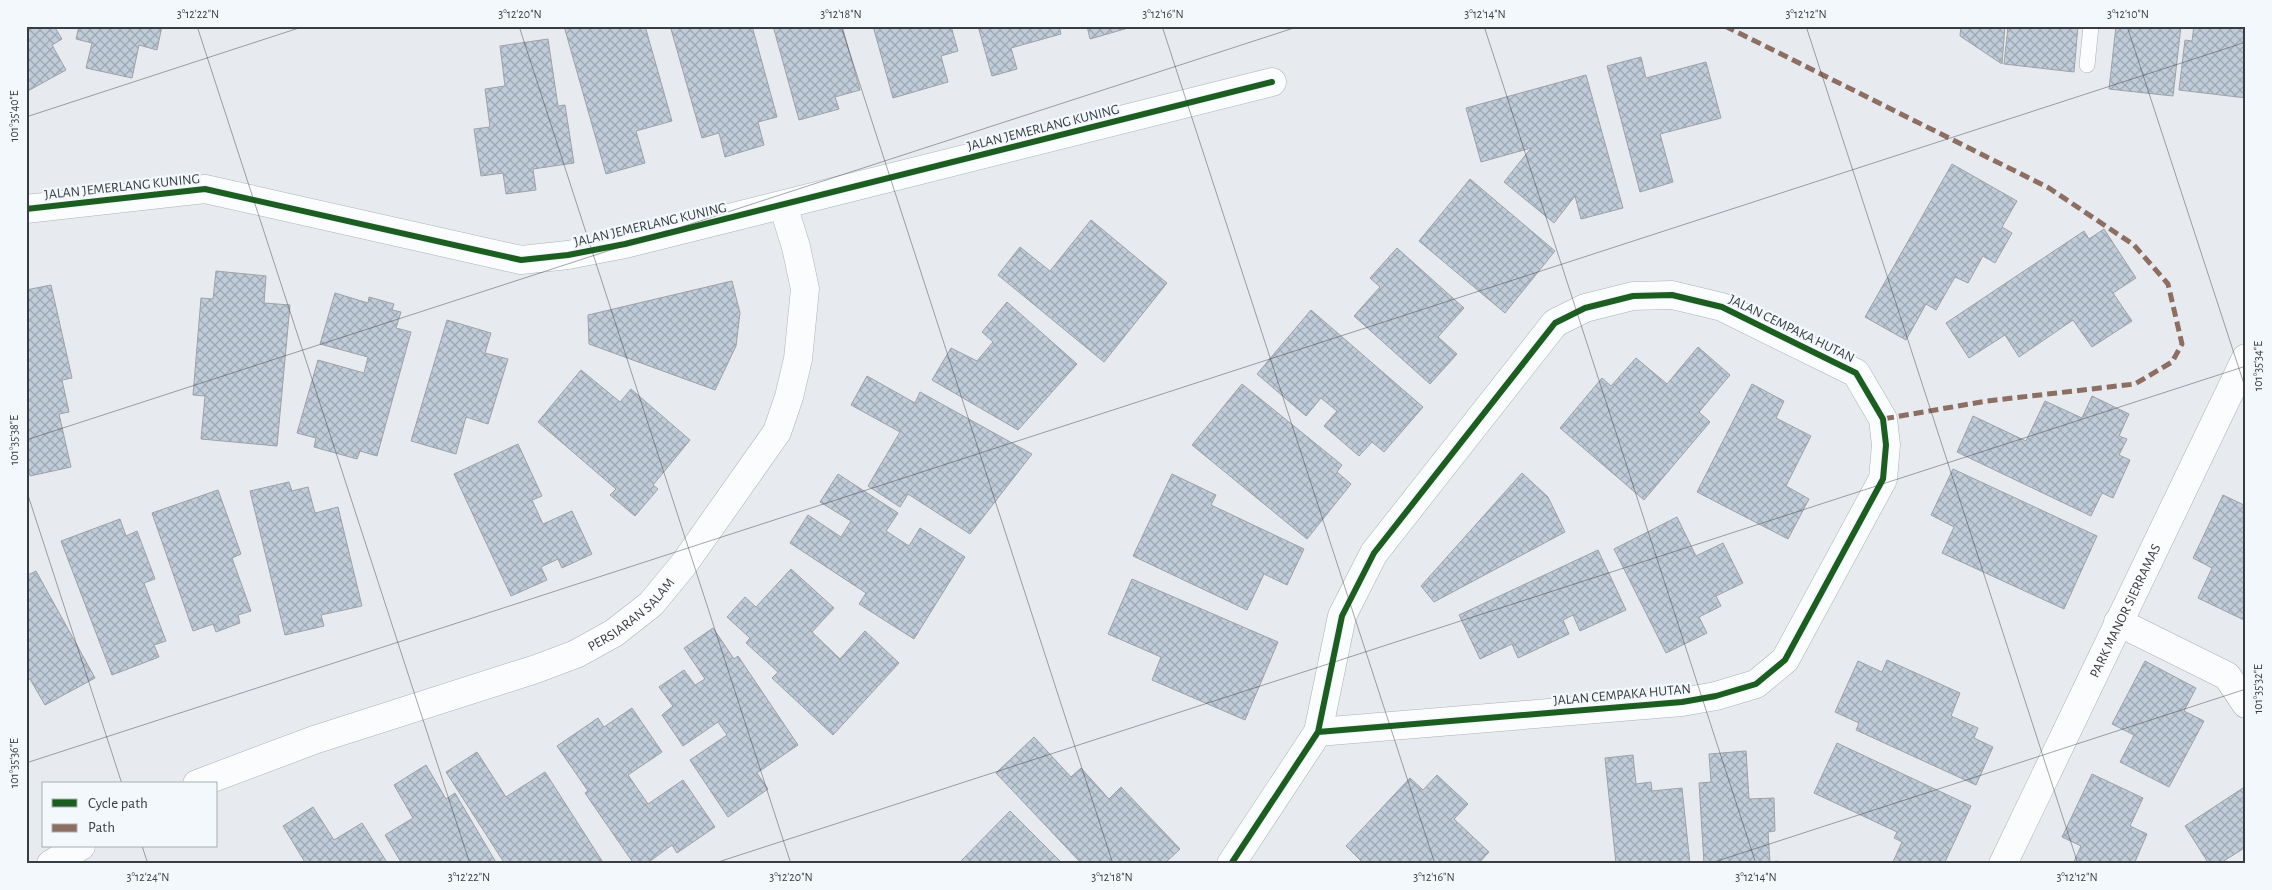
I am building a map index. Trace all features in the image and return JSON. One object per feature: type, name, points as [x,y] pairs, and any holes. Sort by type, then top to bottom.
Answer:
[{"type":"street","name":"JALAN JEMERLANG KUNING","points":[[26,208],[205,189],[521,260],[568,255],[624,244],[1272,82]]},
{"type":"street","name":"PERSIARAN SALAM","points":[[203,782],[314,740],[536,669],[576,654],[614,633],[651,604],[684,564],[777,432],[789,397],[798,359],[804,289],[796,247],[783,205]]},
{"type":"street","name":"JALAN CEMPAKA HUTAN","points":[[1231,864],[1318,732],[1342,616],[1374,553],[1555,323],[1585,308],[1633,296],[1672,295],[1722,307],[1856,373],[1883,419],[1886,445],[1883,479],[1785,660],[1756,684],[1716,696],[1682,702],[1318,732]]},
{"type":"street","name":"PARK MANOR SIERRAMAS","points":[[2003,864],[2246,358]]},
{"type":"street","points":[[2118,622],[2227,676],[2246,704]]},
{"type":"street","points":[[51,864],[78,848]]},
{"type":"lane","points":[[2087,65],[2091,26]]},
{"type":"building","points":[[26,26],[54,26],[62,39],[52,45],[66,70],[26,92]]},
{"type":"building","points":[[79,26],[162,26],[157,50],[139,45],[132,78],[86,68],[92,43],[76,39]]},
{"type":"building","points":[[564,26],[645,26],[672,121],[636,131],[645,163],[606,174]]},
{"type":"building","points":[[681,26],[752,26],[777,117],[758,122],[764,145],[725,157],[719,133],[702,138],[671,29]]},
{"type":"building","points":[[773,26],[842,26],[860,90],[835,97],[839,109],[799,120]]},
{"type":"building","points":[[873,26],[951,26],[958,51],[941,56],[948,82],[893,98]]},
{"type":"building","points":[[978,26],[1059,26],[1061,34],[1011,48],[1017,69],[992,76]]},
{"type":"building","points":[[1087,26],[1135,26],[1090,39]]},
{"type":"building","points":[[1961,26],[2005,26],[2002,64],[1960,36]]},
{"type":"building","points":[[2008,26],[2078,26],[2074,72],[2004,64]]},
{"type":"building","points":[[2116,26],[2181,26],[2173,96],[2109,89]]},
{"type":"building","points":[[2194,26],[2246,26],[2246,98],[2179,90],[2185,40],[2192,41]]},
{"type":"building","points":[[548,39],[558,106],[565,105],[574,163],[533,169],[536,190],[506,194],[503,173],[481,176],[474,129],[490,127],[485,89],[505,86],[500,46]]},
{"type":"building","points":[[1641,57],[1646,78],[1706,62],[1721,118],[1660,134],[1673,182],[1640,192],[1607,66]]},
{"type":"building","points":[[1586,75],[1623,208],[1581,219],[1575,196],[1554,223],[1504,182],[1531,148],[1481,162],[1466,108]]},
{"type":"building","points":[[1952,164],[2017,201],[2002,227],[2012,233],[1995,263],[1983,256],[1968,283],[1955,277],[1936,310],[1926,304],[1906,340],[1865,317]]},
{"type":"building","points":[[1470,179],[1555,251],[1505,313],[1419,241]]},
{"type":"building","points":[[1091,220],[1167,283],[1104,362],[998,275],[1020,247],[1050,271]]},
{"type":"building","points":[[2104,229],[2136,278],[2113,293],[2132,321],[2092,347],[2073,320],[2019,357],[2005,335],[1969,358],[1946,323],[2084,231],[2089,239]]},
{"type":"building","points":[[1397,248],[1464,308],[1438,337],[1457,354],[1430,384],[1354,316],[1380,287],[1370,278]]},
{"type":"building","points":[[216,271],[266,276],[264,303],[290,305],[277,446],[201,439],[205,396],[193,395],[201,298],[213,299]]},
{"type":"building","points":[[732,281],[740,313],[736,346],[715,390],[589,344],[588,315]]},
{"type":"building","points":[[51,285],[72,378],[62,380],[69,412],[59,414],[71,467],[30,476],[26,458],[26,290]]},
{"type":"building","points":[[335,293],[368,303],[369,297],[394,304],[392,310],[401,312],[396,328],[411,332],[377,456],[360,451],[357,459],[314,447],[316,438],[297,433],[318,360],[364,373],[368,357],[320,344]]},
{"type":"building","points":[[1007,302],[1077,364],[1018,430],[932,380],[951,348],[977,361],[993,342],[982,332]]},
{"type":"building","points":[[1311,310],[1423,407],[1384,452],[1372,442],[1359,456],[1324,426],[1337,411],[1321,398],[1306,416],[1257,374]]},
{"type":"building","points":[[447,320],[491,333],[485,353],[508,359],[488,424],[466,417],[456,454],[411,441]]},
{"type":"building","points":[[1698,347],[1730,375],[1699,412],[1710,422],[1644,500],[1560,428],[1602,378],[1611,386],[1636,358],[1667,384]]},
{"type":"building","points":[[581,370],[620,402],[631,389],[690,440],[653,485],[658,489],[635,516],[610,495],[616,489],[538,422]]},
{"type":"building","points":[[867,376],[915,403],[920,392],[1032,454],[970,534],[908,494],[900,507],[868,486],[900,432],[851,405]]},
{"type":"building","points":[[1242,384],[1342,465],[1337,472],[1351,484],[1307,539],[1192,445]]},
{"type":"building","points":[[1752,384],[1784,401],[1776,418],[1811,436],[1786,486],[1809,499],[1788,539],[1697,492]]},
{"type":"building","points":[[2092,396],[2129,414],[2119,436],[2127,439],[2119,455],[2130,460],[2113,498],[2102,493],[2091,516],[1957,452],[1973,416],[2026,441],[2045,401],[2082,418]]},
{"type":"building","points":[[518,444],[542,496],[532,500],[543,524],[572,511],[592,554],[562,568],[558,559],[541,567],[547,580],[511,596],[454,474]]},
{"type":"building","points":[[1953,469],[2097,536],[2064,609],[1942,553],[1954,527],[1931,515]]},
{"type":"building","points":[[1522,473],[1548,497],[1565,532],[1434,602],[1421,586]]},
{"type":"building","points":[[838,474],[898,513],[886,531],[909,546],[920,528],[965,557],[914,639],[859,604],[866,593],[790,543],[808,515],[841,537],[851,521],[820,502]]},
{"type":"building","points":[[1172,474],[1216,495],[1211,505],[1304,549],[1287,585],[1264,574],[1247,610],[1133,556]]},
{"type":"building","points":[[289,482],[292,491],[308,487],[315,513],[338,507],[362,606],[321,615],[324,626],[285,635],[250,491]]},
{"type":"building","points":[[218,490],[241,554],[232,558],[251,611],[238,615],[240,623],[216,632],[213,624],[193,631],[152,513]]},
{"type":"building","points":[[2223,495],[2246,506],[2246,621],[2198,598],[2212,568],[2193,558]]},
{"type":"building","points":[[1677,517],[1696,556],[1723,543],[1743,583],[1716,596],[1721,606],[1699,617],[1707,633],[1666,653],[1614,549]]},
{"type":"building","points":[[120,519],[126,536],[137,531],[155,579],[144,583],[166,641],[154,645],[159,657],[112,675],[61,541]]},
{"type":"building","points":[[1598,550],[1626,610],[1580,631],[1573,615],[1563,620],[1569,634],[1518,658],[1512,644],[1480,659],[1459,615]]},
{"type":"building","points":[[791,569],[834,608],[812,632],[840,659],[865,631],[899,663],[833,735],[772,678],[778,672],[746,643],[750,638],[727,617],[745,597],[756,607]]},
{"type":"building","points":[[36,571],[95,678],[45,705],[30,679],[26,681],[26,576]]},
{"type":"building","points":[[1132,579],[1278,642],[1245,720],[1152,680],[1161,657],[1108,634]]},
{"type":"building","points":[[713,628],[734,659],[738,656],[798,745],[757,773],[768,789],[728,817],[690,760],[727,735],[718,722],[683,746],[662,715],[673,706],[659,687],[684,670],[695,685],[705,679],[684,648]]},
{"type":"building","points":[[1887,660],[1960,693],[1951,716],[1978,728],[1974,738],[1993,747],[1976,785],[1856,730],[1859,723],[1835,712],[1858,661],[1882,672]]},
{"type":"building","points":[[2145,661],[2196,688],[2184,711],[2204,721],[2169,787],[2120,762],[2134,735],[2112,724]]},
{"type":"building","points":[[632,708],[662,752],[628,775],[648,804],[683,780],[715,827],[677,853],[672,845],[646,864],[634,864],[585,793],[588,791],[557,746],[598,718],[604,727]]},
{"type":"building","points":[[1034,737],[1071,777],[1081,768],[1109,799],[1121,787],[1180,849],[1164,864],[1082,864],[996,773]]},
{"type":"building","points":[[1837,743],[1971,806],[1944,864],[1892,864],[1902,842],[1894,838],[1897,832],[1814,793]]},
{"type":"building","points":[[1746,751],[1749,799],[1774,798],[1775,831],[1768,832],[1770,862],[1778,861],[1778,864],[1704,864],[1699,783],[1711,782],[1709,754]]},
{"type":"building","points":[[477,752],[506,797],[545,772],[604,864],[505,864],[446,772]]},
{"type":"building","points":[[1633,755],[1636,784],[1651,782],[1652,791],[1682,788],[1690,864],[1616,864],[1605,758]]},
{"type":"building","points":[[426,765],[446,799],[455,793],[497,864],[402,864],[385,835],[413,818],[394,785]]},
{"type":"building","points":[[2092,774],[2143,798],[2130,826],[2147,834],[2134,864],[2073,864],[2081,846],[2062,837]]},
{"type":"building","points":[[1437,775],[1468,804],[1454,819],[1489,852],[1478,864],[1364,864],[1346,846],[1410,778],[1423,790]]},
{"type":"building","points":[[2246,786],[2246,847],[2219,864],[2209,864],[2185,826]]},
{"type":"building","points":[[313,807],[334,840],[362,823],[388,864],[306,864],[283,826]]},
{"type":"building","points":[[1010,811],[1063,864],[958,864]]},
{"type":"marked path","points":[[1725,26],[2049,188],[2134,245],[2168,284],[2182,344],[2172,362],[2135,384],[1987,401],[1883,419]]},
{"type":"cycle path","points":[[26,209],[205,189],[521,260],[568,255],[625,244],[1272,82]]},
{"type":"cycle path","points":[[1231,864],[1318,732],[1342,616],[1374,553],[1555,323],[1585,308],[1633,296],[1672,295],[1722,307],[1856,373],[1883,419],[1886,445],[1883,479],[1785,660],[1756,684],[1716,696],[1682,702],[1318,732]]}]
